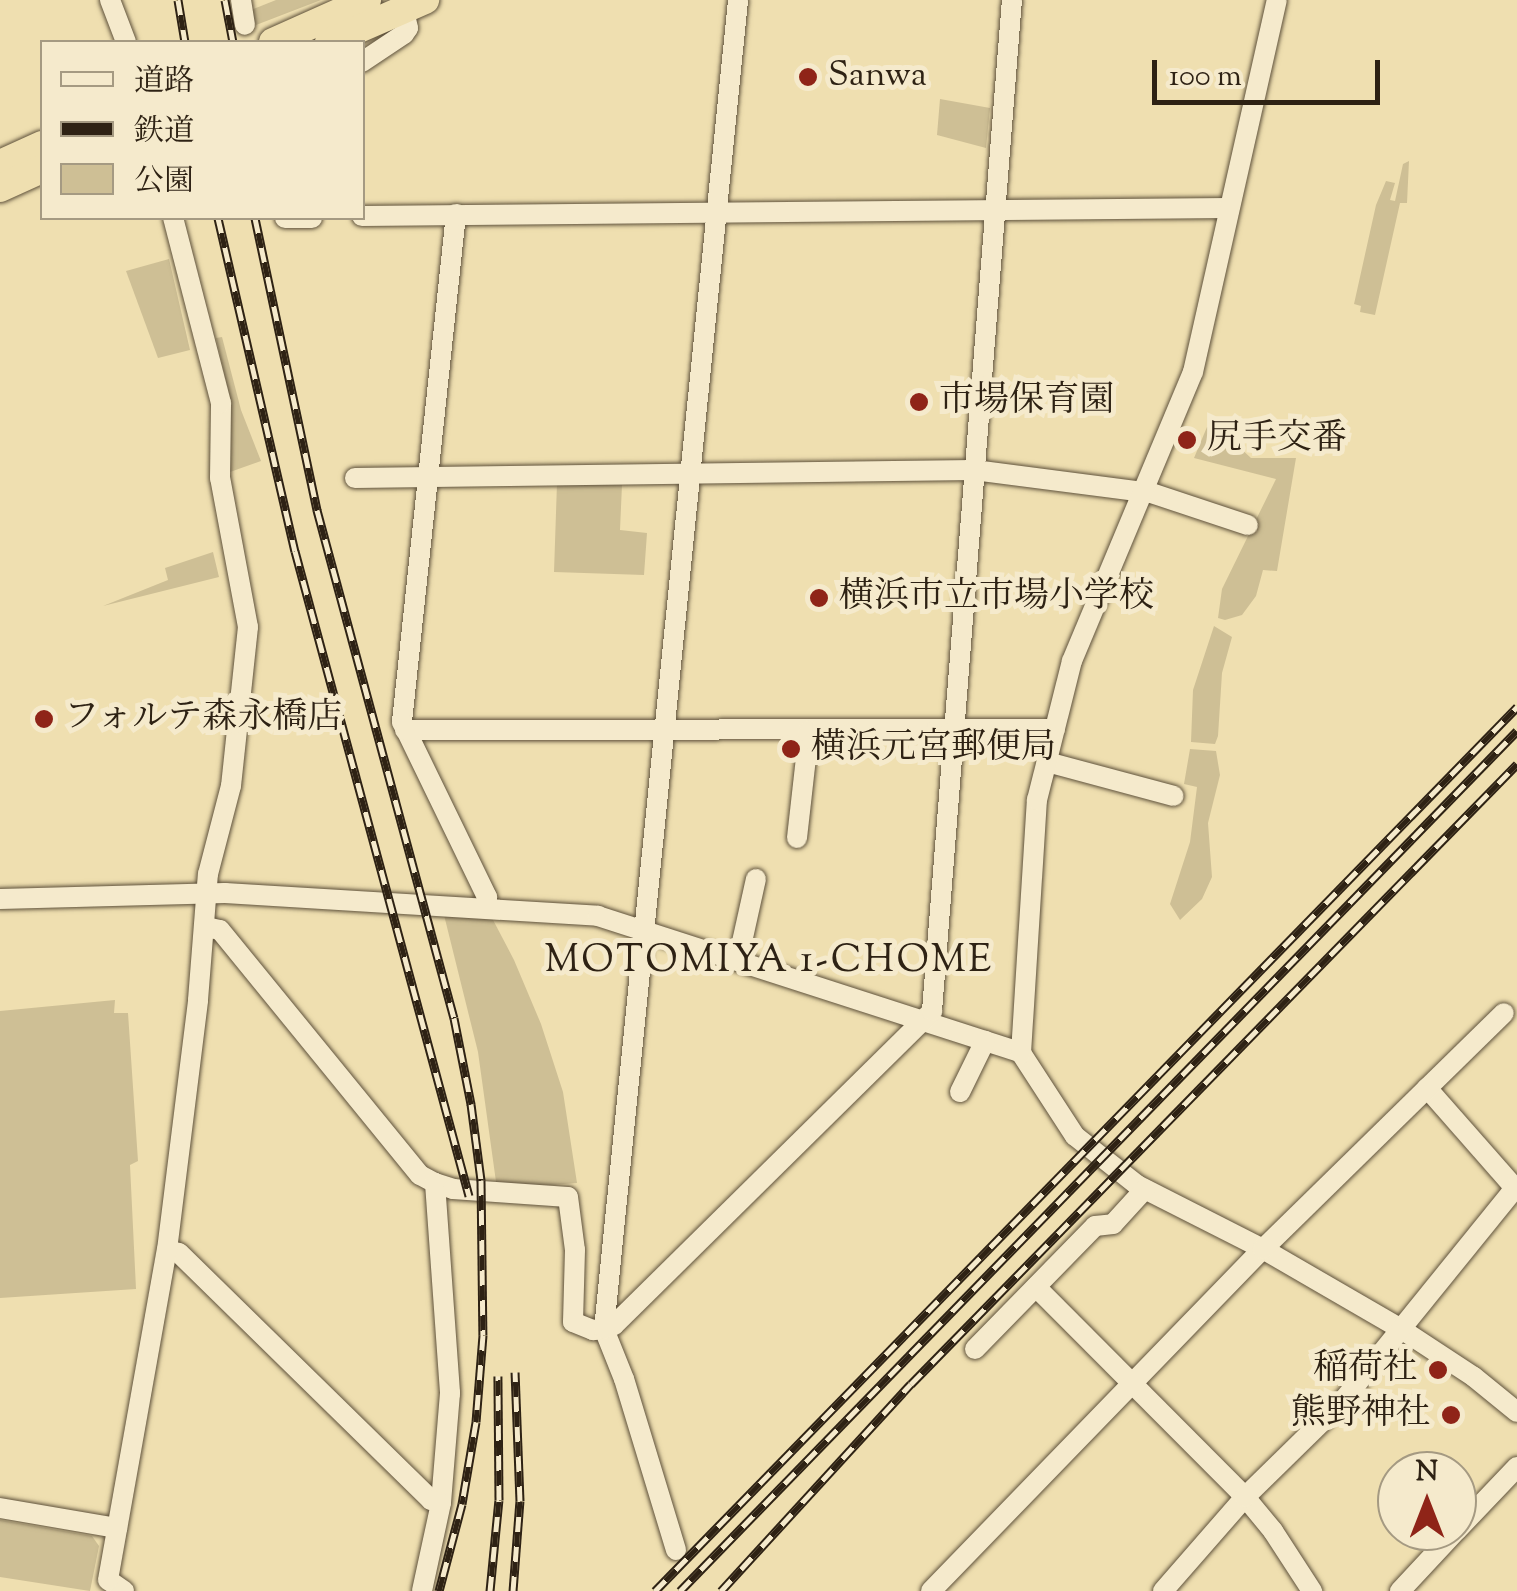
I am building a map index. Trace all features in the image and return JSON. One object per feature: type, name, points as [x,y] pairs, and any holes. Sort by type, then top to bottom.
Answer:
[{"type":"highway","points":[[279,40],[366,0]]},
{"type":"highway","points":[[334,40],[415,5]]},
{"type":"highway","points":[[0,164],[40,146]]},
{"type":"highway","points":[[0,188],[40,170]]},
{"type":"street","points":[[110,0],[125,40]]},
{"type":"street","points":[[241,0],[245,25]]},
{"type":"street","points":[[676,1550],[604,1330],[738,0]]},
{"type":"street","points":[[206,927],[220,930],[420,1175],[452,1189],[568,1197],[574,1237],[573,1322],[593,1330],[614,1325],[925,1021],[932,1012],[1012,0]]},
{"type":"street","points":[[1277,0],[1193,372],[1072,661],[1047,762],[1030,868],[1021,1054],[1075,1136],[1144,1188],[1401,1329],[1474,1377],[1517,1412]]},
{"type":"street","points":[[365,60],[404,34],[415,5]]},
{"type":"street","points":[[365,216],[1228,208]]},
{"type":"street","points":[[456,214],[402,722],[487,897],[486,908]]},
{"type":"street","points":[[124,1591],[108,1580],[166,1250],[206,927],[208,874],[231,786],[248,628],[220,478],[221,403],[175,220]]},
{"type":"street","points":[[355,478],[428,474],[974,470],[1141,493],[1248,525]]},
{"type":"street","points":[[405,730],[1056,729]]},
{"type":"street","points":[[797,838],[809,730]]},
{"type":"street","points":[[1047,762],[1174,796]]},
{"type":"street","points":[[738,960],[756,879]]},
{"type":"street","points":[[0,898],[208,892],[598,916],[1021,1054]]},
{"type":"street","points":[[931,1591],[1263,1250],[1504,1013]]},
{"type":"street","points":[[960,1092],[985,1042]]},
{"type":"street","points":[[1163,1591],[1244,1498],[1341,1403],[1516,1187],[1427,1088]]},
{"type":"street","points":[[422,1591],[441,1503],[450,1393],[435,1183]]},
{"type":"street","points":[[975,1349],[1095,1226],[1113,1224],[1144,1188]]},
{"type":"street","points":[[166,1250],[179,1254],[431,1500],[441,1503]]},
{"type":"street","points":[[1036,1287],[1244,1498],[1273,1531],[1312,1591]]},
{"type":"street","points":[[1477,1512],[1515,1475]]},
{"type":"street","points":[[0,1508],[117,1528]]},
{"type":"street","points":[[1400,1591],[1438,1551]]},
{"type":"green space","points":[[276,0],[321,0],[256,25],[251,10]]},
{"type":"green space","points":[[940,99],[990,108],[986,148],[937,135]]},
{"type":"green space","points":[[1409,161],[1407,203],[1400,203],[1375,315],[1360,312],[1361,306],[1354,304],[1376,205],[1386,181],[1395,183],[1390,200],[1395,201],[1403,164]]},
{"type":"green space","points":[[169,259],[190,350],[158,358],[126,271]]},
{"type":"green space","points":[[222,337],[241,410],[261,461],[230,472],[231,403],[216,338]]},
{"type":"green space","points":[[1207,427],[1224,433],[1251,458],[1296,458],[1277,571],[1263,570],[1256,596],[1242,615],[1225,620],[1218,618],[1222,589],[1276,479],[1194,458]]},
{"type":"green space","points":[[557,483],[622,485],[620,530],[647,533],[644,575],[554,572]]},
{"type":"green space","points":[[213,552],[219,577],[103,606],[168,580],[165,568]]},
{"type":"green space","points":[[1214,626],[1232,637],[1222,673],[1218,736],[1215,744],[1191,742],[1193,690]]},
{"type":"green space","points":[[1190,749],[1216,751],[1220,775],[1208,823],[1212,877],[1202,899],[1180,920],[1170,904],[1190,842],[1197,787],[1184,784]]},
{"type":"green space","points":[[444,915],[492,918],[514,960],[541,1024],[563,1092],[577,1183],[497,1189],[478,1052]]},
{"type":"green space","points":[[115,1000],[114,1013],[128,1013],[138,1161],[130,1165],[136,1289],[0,1298],[0,1011]]},
{"type":"green space","points":[[0,1520],[92,1536],[99,1546],[90,1591],[0,1577]]},
{"type":"railway","points":[[178,0],[185,40]]},
{"type":"railway","points":[[225,0],[233,40]]},
{"type":"railway","points":[[218,220],[295,551],[469,1196]]},
{"type":"railway","points":[[255,220],[317,510],[454,1018],[471,1104],[481,1180],[483,1335],[476,1422],[462,1504],[439,1591]]},
{"type":"railway","points":[[655,1591],[1517,707]]},
{"type":"railway","points":[[680,1591],[1517,731]]},
{"type":"railway","points":[[721,1591],[911,1384],[1517,764]]},
{"type":"railway","points":[[513,1591],[520,1501],[515,1372]]},
{"type":"railway","points":[[490,1591],[499,1500],[498,1376]]},
{"type":"place","name":"Sanwa","points":[[808,77]]},
{"type":"place","name":"市場保育園","points":[[919,402]]},
{"type":"place","name":"尻手交番","points":[[1187,440]]},
{"type":"place","name":"横浜市立市場小学校","points":[[819,598]]},
{"type":"place","name":"フォルテ森永橋店","points":[[44,719]]},
{"type":"place","name":"横浜元宮郵便局","points":[[791,749]]},
{"type":"place","name":"稲荷社","points":[[1438,1370]]},
{"type":"place","name":"熊野神社","points":[[1451,1415]]},
{"type":"district","name":"MOTOMIYA 1-CHOME","points":[[769,963]]}]
